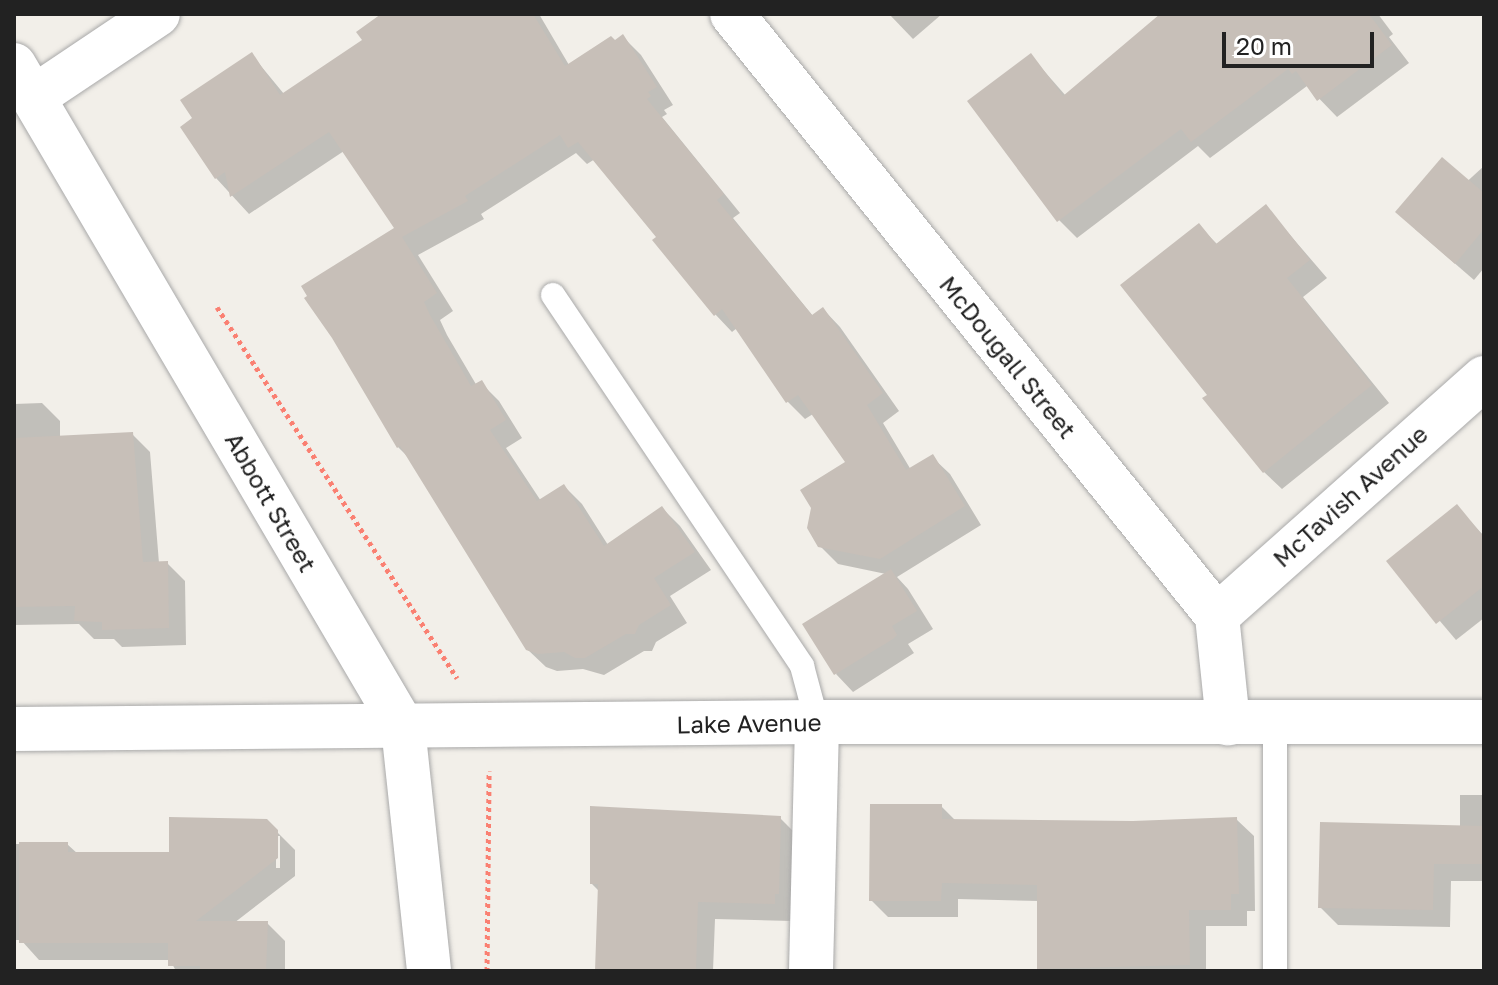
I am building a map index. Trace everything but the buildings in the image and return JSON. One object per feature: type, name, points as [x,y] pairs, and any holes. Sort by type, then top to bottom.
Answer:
[{"type":"street","points":[[24,81],[158,14]]},
{"type":"street","name":"McDougall Street","points":[[732,14],[1217,616]]},
{"type":"street","name":"Abbott Street","points":[[24,81],[403,727],[429,971]]},
{"type":"street","name":"McTavish Avenue","points":[[1217,616],[1484,378]]},
{"type":"street","points":[[1217,616],[1228,723]]},
{"type":"street","points":[[811,971],[817,722]]},
{"type":"street","name":"Lake Avenue","points":[[14,729],[817,722],[1484,722]]},
{"type":"lane","points":[[553,295],[802,666],[817,722]]},
{"type":"lane","points":[[1275,723],[1275,971]]}]
